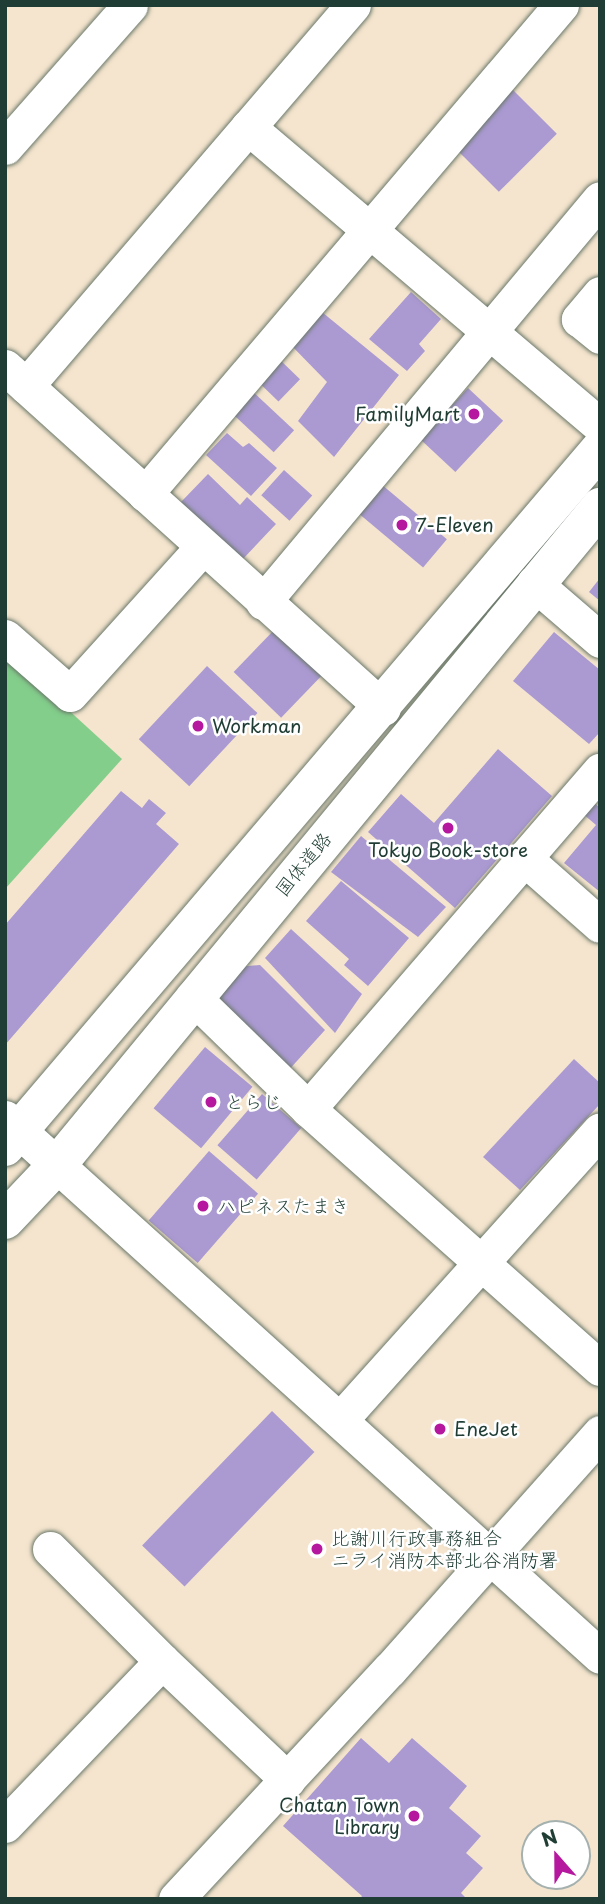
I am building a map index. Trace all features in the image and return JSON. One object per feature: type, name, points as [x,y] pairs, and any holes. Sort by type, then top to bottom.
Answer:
[{"type":"main road","name":"国体道路","points":[[10,1132],[383,708],[600,449]]},
{"type":"main road","name":"国体道路","points":[[5,1220],[58,1164],[534,583],[600,507]]},
{"type":"street","points":[[5,147],[130,5]]},
{"type":"street","points":[[353,5],[248,127],[15,376],[383,708]]},
{"type":"street","points":[[145,494],[561,5]]},
{"type":"street","points":[[248,127],[600,426]]},
{"type":"street","points":[[263,602],[600,199]]},
{"type":"street","points":[[600,294],[579,319],[600,336]]},
{"type":"street","points":[[5,637],[70,694],[202,547]]},
{"type":"street","points":[[534,583],[600,640]]},
{"type":"street","points":[[308,1109],[600,771]]},
{"type":"street","points":[[524,858],[600,925]]},
{"type":"street","points":[[194,998],[308,1109],[600,1367]]},
{"type":"street","points":[[340,1420],[600,1130]]},
{"type":"street","points":[[10,1132],[58,1164],[600,1656]]},
{"type":"street","points":[[176,1899],[288,1780],[600,1433]]},
{"type":"street","points":[[50,1549],[162,1661],[288,1780]]},
{"type":"street","points":[[5,1825],[162,1661]]},
{"type":"green space","points":[[5,652],[122,759],[5,889]]},
{"type":"building","points":[[513,90],[557,134],[499,192],[455,148]]},
{"type":"building","points":[[411,292],[441,319],[419,344],[425,351],[407,371],[369,339]]},
{"type":"building","points":[[317,308],[399,375],[334,457],[298,421],[327,382],[287,341]]},
{"type":"building","points":[[277,357],[300,379],[278,402],[255,379]]},
{"type":"building","points":[[468,388],[503,421],[455,472],[420,439]]},
{"type":"building","points":[[251,390],[294,430],[274,452],[231,412]]},
{"type":"building","points":[[227,433],[243,447],[249,443],[277,468],[251,496],[206,455]]},
{"type":"building","points":[[284,470],[312,495],[289,521],[261,495]]},
{"type":"building","points":[[208,474],[240,505],[247,497],[276,524],[242,560],[181,502]]},
{"type":"building","name":"7-Eleven","points":[[381,484],[447,539],[423,568],[357,512]]},
{"type":"building","points":[[600,578],[600,601],[589,592]]},
{"type":"building","points":[[276,628],[323,674],[281,718],[234,672]]},
{"type":"building","points":[[554,632],[600,670],[600,732],[589,744],[513,681]]},
{"type":"building","name":"Workman","points":[[207,666],[257,713],[189,786],[139,739]]},
{"type":"building","name":"Tokyo Book-store","points":[[498,749],[552,796],[455,908],[368,832],[401,794],[434,823]]},
{"type":"building","points":[[121,791],[142,808],[149,799],[166,813],[156,824],[179,844],[5,1045],[5,925]]},
{"type":"building","points":[[592,801],[600,808],[600,892],[564,863],[596,825],[582,813]]},
{"type":"building","points":[[361,836],[446,907],[418,937],[331,872]]},
{"type":"building","points":[[341,881],[409,938],[368,986],[344,965],[349,959],[306,921]]},
{"type":"building","points":[[291,929],[362,994],[335,1033],[265,958]]},
{"type":"building","points":[[260,965],[325,1030],[287,1072],[218,1006],[223,979],[237,967]]},
{"type":"building","points":[[205,1047],[252,1087],[201,1148],[154,1108]]},
{"type":"building","points":[[574,1059],[600,1083],[600,1104],[520,1190],[483,1157]]},
{"type":"building","points":[[262,1094],[301,1128],[257,1179],[217,1145]]},
{"type":"building","name":"ハピネスたまき","points":[[209,1151],[258,1194],[198,1263],[149,1220]]},
{"type":"building","points":[[272,1411],[314,1452],[185,1587],[142,1546]]},
{"type":"building","points":[[361,1738],[389,1763],[412,1738],[467,1786],[449,1808],[481,1836],[466,1853],[483,1868],[461,1893],[467,1899],[360,1899],[362,1896],[283,1826]]},
{"type":"place","name":"FamilyMart","points":[[474,414]]},
{"type":"place","name":"7-Eleven","points":[[402,525]]},
{"type":"place","name":"Workman","points":[[198,726]]},
{"type":"place","name":"Tokyo Book-store","points":[[448,828]]},
{"type":"place","name":"とらじ","points":[[211,1102]]},
{"type":"place","name":"ハピネスたまき","points":[[203,1206]]},
{"type":"place","name":"EneJet","points":[[440,1429]]},
{"type":"place","name":"比謝川行政事務組合 ニライ消防本部北谷消防署","points":[[317,1549]]},
{"type":"place","name":"Chatan Town Library","points":[[414,1816]]}]
